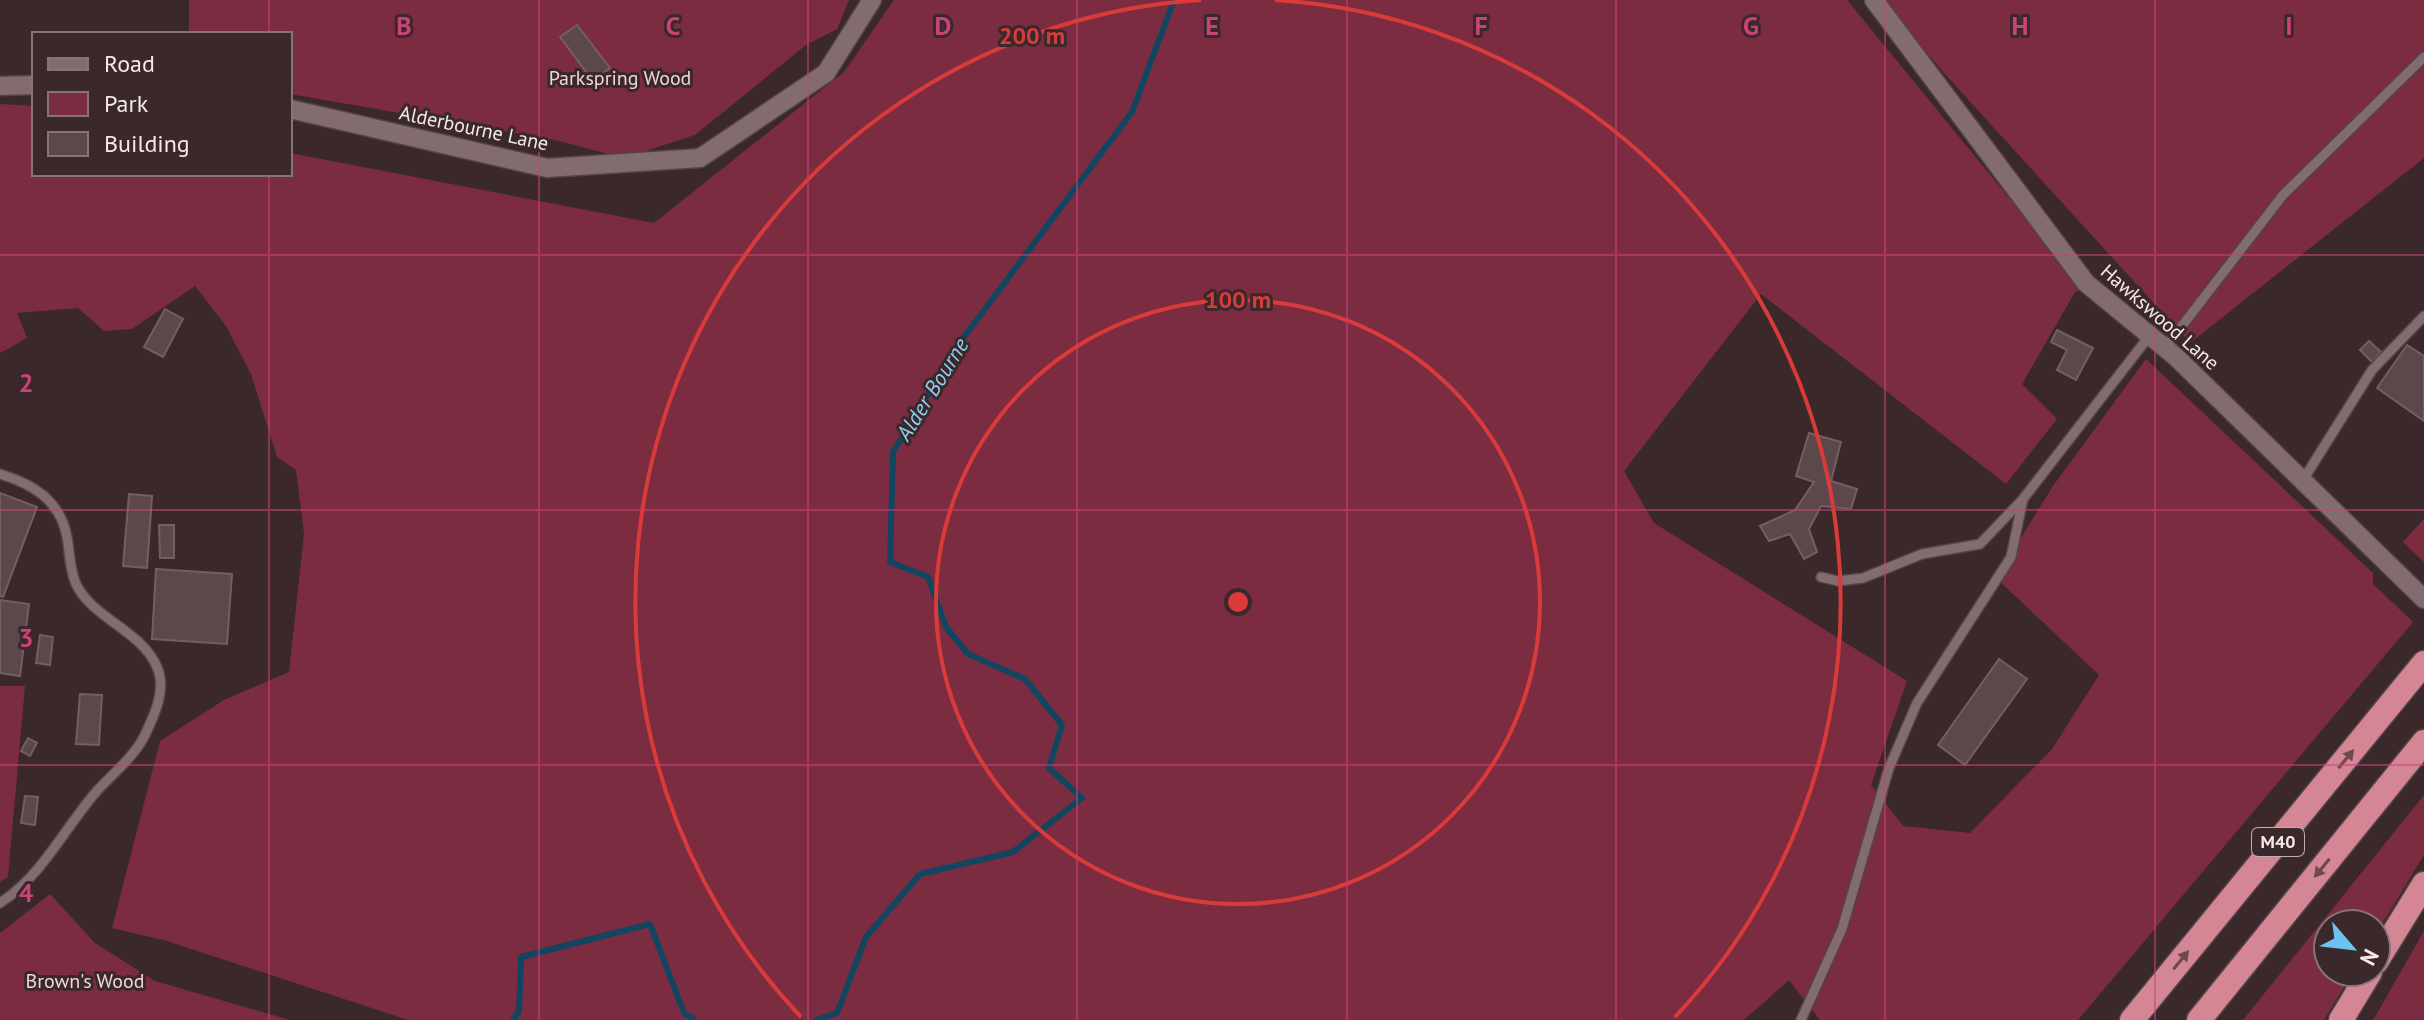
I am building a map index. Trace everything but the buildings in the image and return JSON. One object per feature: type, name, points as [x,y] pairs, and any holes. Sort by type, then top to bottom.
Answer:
[{"type":"highway","name":"M40","points":[[2132,1020],[2424,663]]},
{"type":"highway","name":"M40","points":[[2199,1020],[2424,742]]},
{"type":"highway","points":[[2392,936],[2424,884]]},
{"type":"highway","points":[[2341,1020],[2360,988]]},
{"type":"street","name":"Alderbourne Lane","points":[[292,109],[547,168],[700,158],[826,73],[872,0]]},
{"type":"street","name":"Hawkswood Lane","points":[[1874,0],[2086,283],[2165,348],[2424,599]]},
{"type":"street","points":[[0,86],[32,85]]},
{"type":"lane","points":[[2165,348],[2283,195],[2424,57]]},
{"type":"lane","points":[[2303,480],[2372,370],[2424,316]]},
{"type":"lane","points":[[1821,577],[1838,581],[1863,578],[1922,554],[1980,544],[2023,499],[2150,335]]},
{"type":"lane","points":[[0,474],[19,480],[51,501],[62,519],[68,561],[80,593],[133,636],[157,667],[160,699],[143,739],[96,792],[42,865],[0,903]]},
{"type":"lane","points":[[1801,1020],[1845,921],[1889,768],[1927,683],[1978,613],[2011,557],[2023,499]]},
{"type":"green space","name":"Parkspring Wood","points":[[189,0],[849,0],[837,29],[806,45],[695,135],[624,158],[555,140],[292,94],[292,32],[189,32]]},
{"type":"green space","points":[[894,0],[1847,0],[2083,288],[2075,292],[2022,384],[2057,419],[2006,484],[1761,294],[1624,471],[1654,523],[1907,681],[1871,785],[1903,826],[1970,833],[2052,749],[2099,675],[1996,578],[2053,486],[2146,359],[2373,573],[2373,584],[2413,622],[2078,1020],[1820,1020],[1789,980],[1744,1020],[408,1020],[167,941],[112,928],[160,741],[224,700],[289,672],[304,534],[296,470],[277,457],[251,374],[226,326],[195,286],[132,329],[104,331],[78,308],[17,313],[27,338],[0,353],[0,104],[32,106],[32,176],[292,176],[292,153],[654,223],[844,72]]},
{"type":"green space","points":[[1883,0],[2424,0],[2424,158],[2190,343],[1943,72]]},
{"type":"green space","points":[[2424,519],[2424,562],[2403,542]]},
{"type":"green space","points":[[0,686],[25,686],[8,877],[0,882]]},
{"type":"green space","points":[[2424,795],[2424,855],[2392,908],[2333,908]]},
{"type":"green space","name":"Brown's Wood","points":[[50,894],[95,943],[155,981],[290,1020],[0,1020],[0,933]]},
{"type":"green space","points":[[2424,931],[2424,1020],[2373,1020]]},
{"type":"green space","points":[[2312,934],[2312,988],[2343,988],[2324,1020],[2243,1020]]},
{"type":"waterway","name":"Alder Bourne","points":[[816,1020],[837,1013],[866,937],[920,874],[1013,852],[1082,798],[1049,768],[1062,725],[1025,679],[968,654],[946,627],[928,577],[890,562],[893,452],[958,345],[1132,112],[1174,0]]},
{"type":"waterway","name":"Alder Bourne","points":[[513,1020],[519,1011],[521,957],[650,924],[684,1013],[694,1020]]}]
